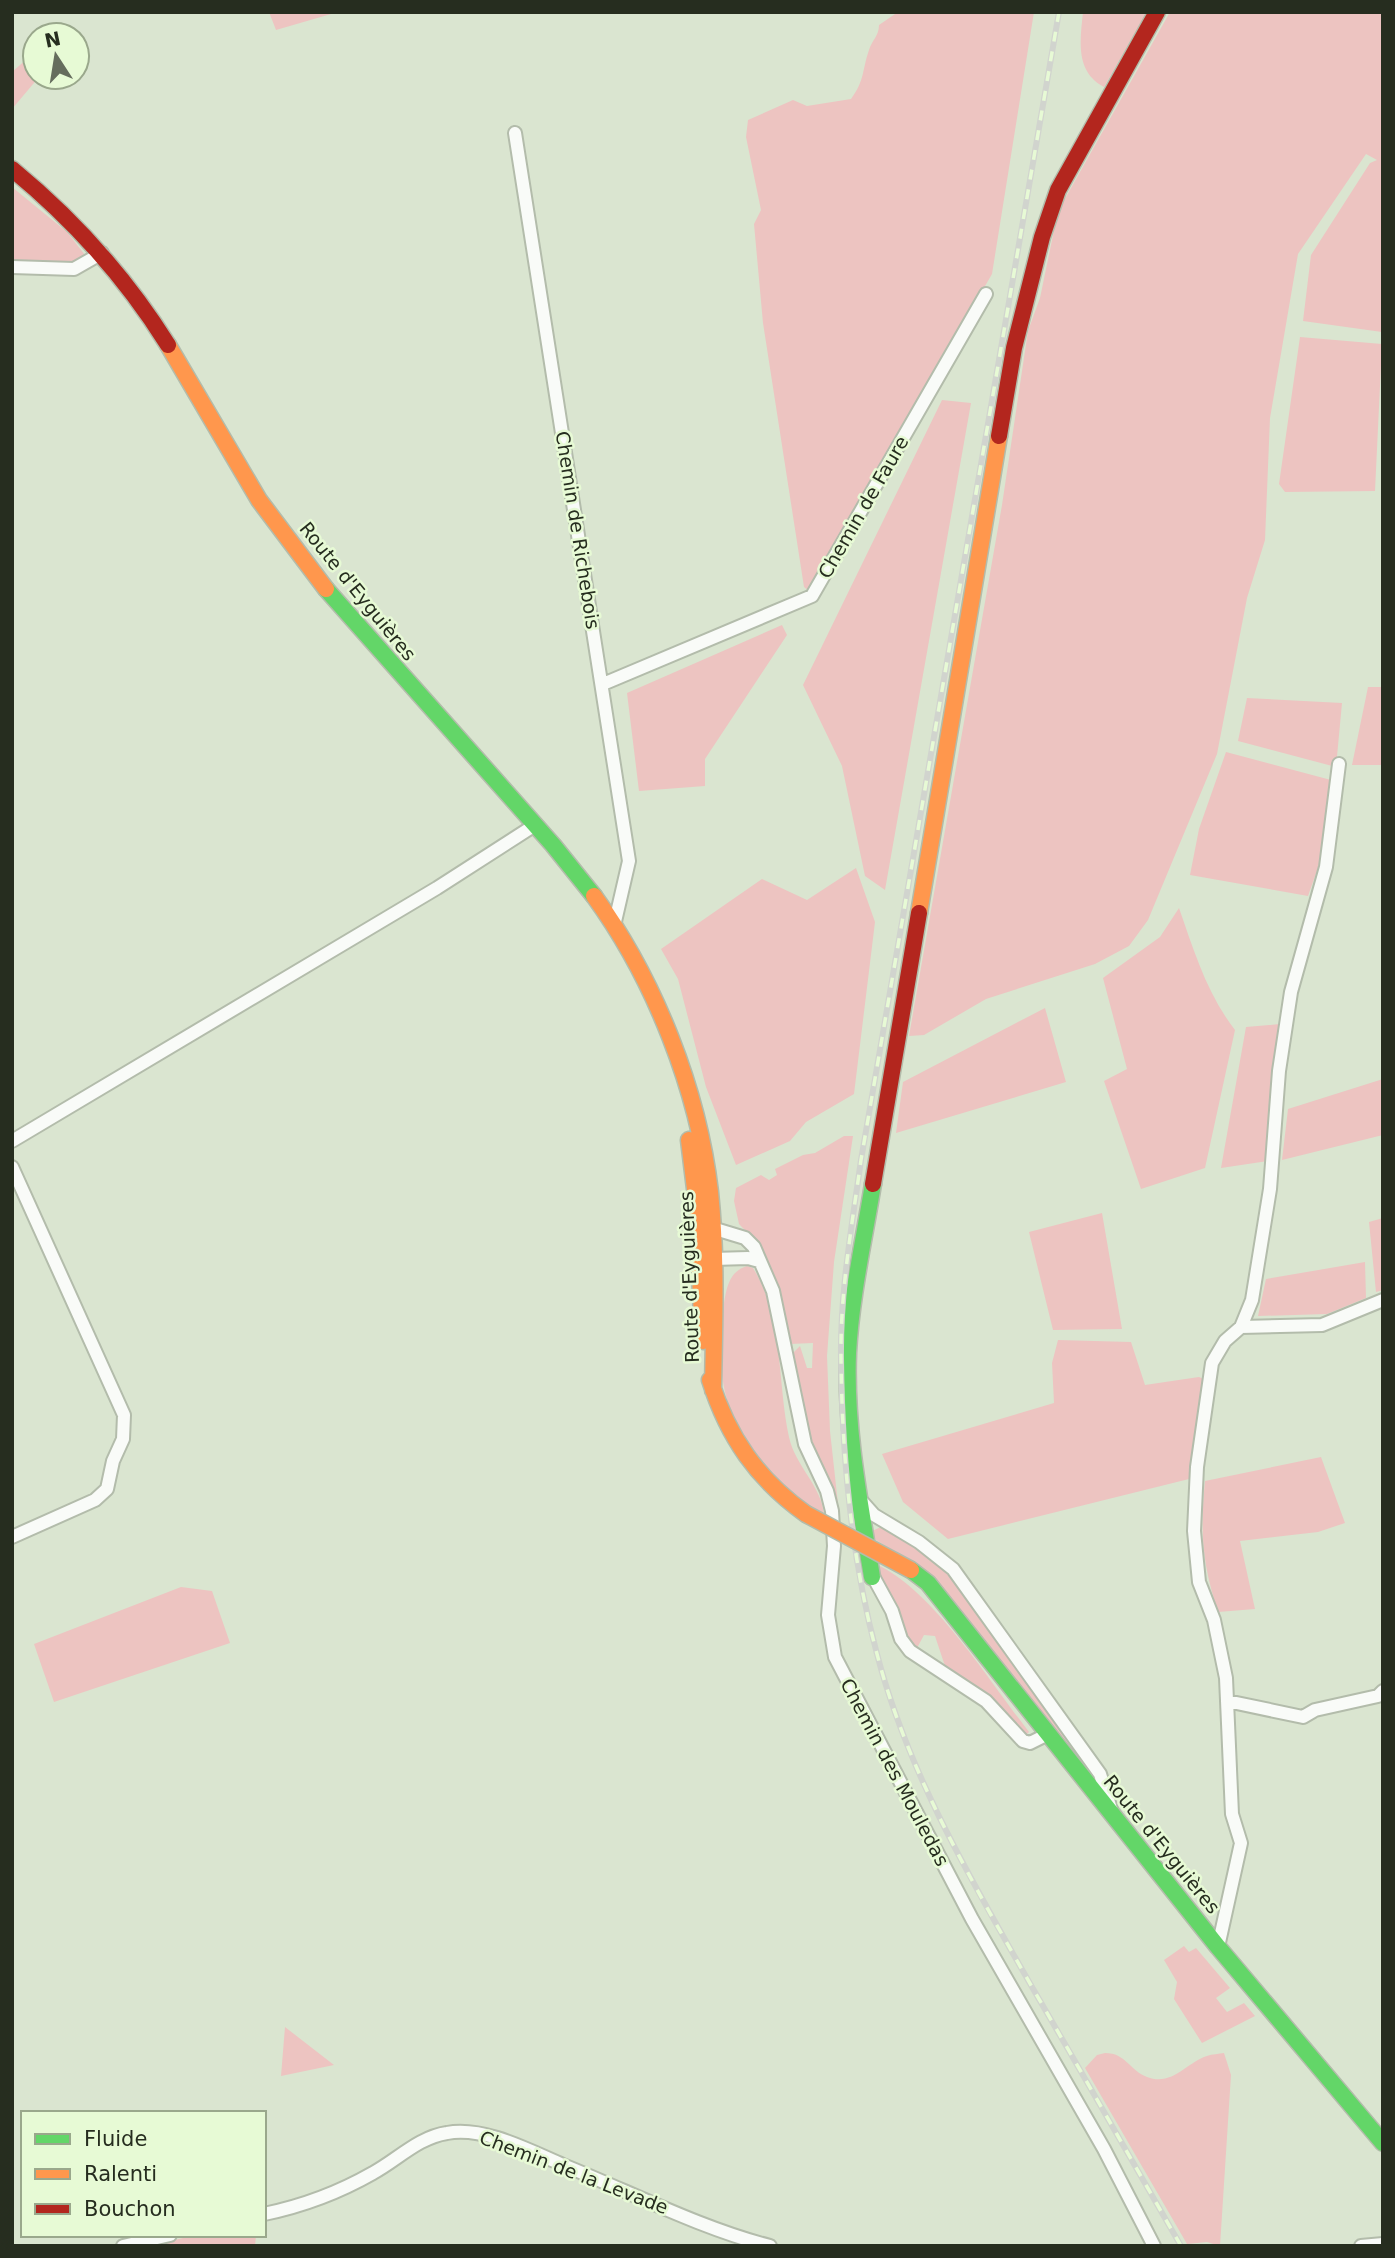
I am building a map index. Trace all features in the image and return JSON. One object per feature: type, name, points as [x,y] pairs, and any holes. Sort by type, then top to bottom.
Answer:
[{"type":"main road","points":[[872,1577],[858,1496],[850,1408],[848,1355],[852,1308],[1014,348],[1042,237],[1058,190],[1157,12]]},
{"type":"main road","name":"Route d'Eyguières","points":[[12,169],[75,223],[102,253],[149,316],[211,422],[282,532],[404,681],[587,886],[614,926],[646,983],[698,1129],[709,1249],[705,1360],[721,1419],[756,1474],[806,1514],[911,1570],[928,1583],[1218,1947],[1383,2143]]},
{"type":"main road","name":"Route d'Eyguières","points":[[669,1042],[709,1249]]},
{"type":"street","name":"Chemin de Richebois","points":[[515,133],[629,861],[614,926]]},
{"type":"street","points":[[12,267],[74,269],[102,253]]},
{"type":"street","name":"Chemin de Faure","points":[[603,684],[811,596],[986,295]]},
{"type":"street","points":[[1218,1947],[1241,1843],[1232,1814],[1226,1678],[1214,1620],[1199,1582],[1194,1531],[1197,1467],[1212,1363],[1225,1340],[1241,1326],[1252,1300],[1269,1189],[1279,1071],[1291,992],[1326,867],[1339,764]]},
{"type":"street","points":[[12,1141],[448,881],[535,825]]},
{"type":"street","points":[[12,1167],[124,1415],[122,1438],[113,1461],[107,1489],[95,1500],[12,1537]]},
{"type":"street","name":"Chemin des Mouledas","points":[[709,1249],[742,1237],[754,1247],[775,1301],[805,1444],[827,1491],[832,1511],[834,1546],[828,1632],[835,1657],[972,1919],[1104,2149],[1154,2246]]},
{"type":"street","points":[[709,1249],[758,1261]]},
{"type":"street","points":[[1241,1326],[1322,1325],[1383,1300]]},
{"type":"street","points":[[858,1496],[874,1515],[919,1542],[953,1569],[1100,1773],[1115,1819]]},
{"type":"street","points":[[872,1577],[892,1611],[901,1639],[910,1651],[986,1701],[1023,1741],[1030,1743],[1048,1734]]},
{"type":"street","points":[[1227,1701],[1303,1717],[1315,1710],[1378,1696],[1383,1690]]},
{"type":"street","name":"Chemin de la Levade","points":[[266,2213],[326,2197],[374,2172],[427,2139],[446,2133],[465,2132],[534,2153],[770,2246]]},
{"type":"street","points":[[122,2246],[161,2237]]},
{"type":"street","points":[[1361,2246],[1383,2244]]},
{"type":"shaded area","points":[[269,12],[338,12],[276,30]]},
{"type":"shaded area","points":[[898,12],[1034,12],[992,274],[809,591],[804,587],[763,323],[754,224],[761,210],[746,137],[748,120],[793,100],[807,106],[851,99],[861,80],[879,25]]},
{"type":"shaded area","points":[[1083,12],[1147,12],[1104,87],[1088,73],[1084,64],[1081,45]]},
{"type":"shaded area","points":[[1170,12],[1383,12],[1382,332],[1303,321],[1311,255],[1370,163],[1377,160],[1366,154],[1298,254],[1270,418],[1265,540],[1247,598],[1217,754],[1148,920],[1129,946],[1095,964],[986,999],[924,1035],[909,1036],[1002,505],[1028,331],[1040,298],[1058,211]]},
{"type":"shaded area","points":[[21,64],[21,91],[27,91],[12,109],[12,72]]},
{"type":"shaded area","points":[[12,187],[67,232],[85,255],[67,266],[12,264]]},
{"type":"shaded area","points":[[1300,337],[1382,344],[1375,491],[1285,492],[1279,484]]},
{"type":"shaded area","points":[[942,400],[971,403],[885,890],[865,876],[842,766],[803,685]]},
{"type":"shaded area","points":[[782,625],[787,635],[705,759],[705,786],[639,791],[627,693]]},
{"type":"shaded area","points":[[1368,687],[1383,687],[1383,765],[1352,765]]},
{"type":"shaded area","points":[[1247,698],[1342,703],[1336,767],[1238,741]]},
{"type":"shaded area","points":[[1226,752],[1331,780],[1319,865],[1308,896],[1190,875],[1199,829]]},
{"type":"shaded area","points":[[856,868],[875,922],[854,1094],[806,1122],[790,1141],[736,1165],[706,1087],[678,979],[661,949],[762,879],[807,900]]},
{"type":"shaded area","points":[[1179,908],[1209,987],[1235,1030],[1205,1168],[1141,1189],[1104,1081],[1127,1069],[1103,978],[1160,937]]},
{"type":"shaded area","points":[[1045,1008],[1066,1082],[896,1133],[903,1082]]},
{"type":"shaded area","points":[[1280,1024],[1268,1161],[1221,1168],[1246,1027]]},
{"type":"shaded area","points":[[1383,1079],[1383,1135],[1282,1160],[1288,1109]]},
{"type":"shaded area","points":[[844,1136],[853,1136],[834,1262],[827,1356],[830,1431],[839,1513],[829,1477],[802,1422],[792,1354],[800,1346],[807,1368],[812,1368],[813,1343],[790,1344],[777,1282],[761,1247],[739,1224],[734,1201],[736,1188],[761,1175],[769,1180],[777,1175],[775,1169],[803,1155],[815,1153]]},
{"type":"shaded area","points":[[1102,1213],[1122,1329],[1053,1330],[1029,1232]]},
{"type":"shaded area","points":[[1383,1218],[1383,1290],[1376,1292],[1369,1222]]},
{"type":"shaded area","points":[[1365,1262],[1366,1298],[1327,1314],[1258,1316],[1266,1279]]},
{"type":"shaded area","points":[[747,1266],[753,1268],[770,1308],[792,1447],[819,1495],[824,1515],[772,1477],[753,1455],[738,1430],[728,1403],[722,1374],[720,1343],[723,1310],[731,1278]]},
{"type":"shaded area","points":[[1058,1340],[1131,1342],[1145,1385],[1199,1377],[1206,1380],[1189,1479],[948,1539],[903,1502],[882,1454],[1054,1403],[1052,1363]]},
{"type":"shaded area","points":[[1321,1457],[1345,1523],[1318,1532],[1240,1541],[1255,1609],[1218,1612],[1204,1547],[1205,1481]]},
{"type":"shaded area","points":[[883,1526],[894,1528],[952,1574],[1086,1764],[1095,1781],[911,1562],[873,1538],[870,1532]]},
{"type":"shaded area","points":[[876,1564],[919,1594],[939,1616],[1029,1732],[1027,1734],[1019,1732],[989,1696],[945,1666],[935,1636],[924,1635],[917,1648],[910,1642],[891,1610]]},
{"type":"shaded area","points":[[181,1587],[212,1591],[230,1643],[54,1702],[34,1644]]},
{"type":"shaded area","points":[[1184,1946],[1189,1952],[1196,1948],[1230,1988],[1216,1998],[1227,2012],[1244,2003],[1255,2016],[1202,2043],[1174,1999],[1177,1982],[1164,1960]]},
{"type":"shaded area","points":[[285,2027],[334,2065],[281,2076]]},
{"type":"shaded area","points":[[1105,2053],[1118,2056],[1147,2077],[1164,2079],[1200,2059],[1224,2053],[1231,2075],[1220,2246],[1207,2242],[1187,2244],[1085,2068],[1097,2055]]},
{"type":"shaded area","points":[[187,2237],[256,2237],[255,2246],[149,2246]]},
{"type":"railway","points":[[1059,12],[861,1160],[842,1308],[843,1432],[854,1544],[868,1618],[890,1698],[906,1741],[943,1825],[986,1907],[1181,2246]]},
{"type":"traffic: fast","points":[[326,589],[553,845],[594,896]]},
{"type":"traffic: fast","points":[[872,1577],[854,1466],[848,1353],[858,1268],[873,1184]]},
{"type":"traffic: fast","points":[[911,1570],[928,1583],[1218,1947],[1383,2143]]},
{"type":"traffic: slow","points":[[168,345],[259,500],[326,589]]},
{"type":"traffic: slow","points":[[919,913],[999,436]]},
{"type":"traffic: slow","points":[[594,896],[636,963],[654,1000],[684,1076],[695,1115],[710,1192],[714,1242],[713,1390]]},
{"type":"traffic: slow","points":[[689,1140],[697,1205],[703,1341]]},
{"type":"traffic: slow","points":[[710,1380],[726,1420],[746,1455],[773,1486],[806,1514]]},
{"type":"traffic: slow","points":[[806,1514],[911,1570]]},
{"type":"traffic: jam","points":[[999,436],[1014,348],[1042,237],[1058,190],[1157,12]]},
{"type":"traffic: jam","points":[[12,169],[56,208],[97,250],[168,345]]},
{"type":"traffic: jam","points":[[873,1184],[919,913]]}]
